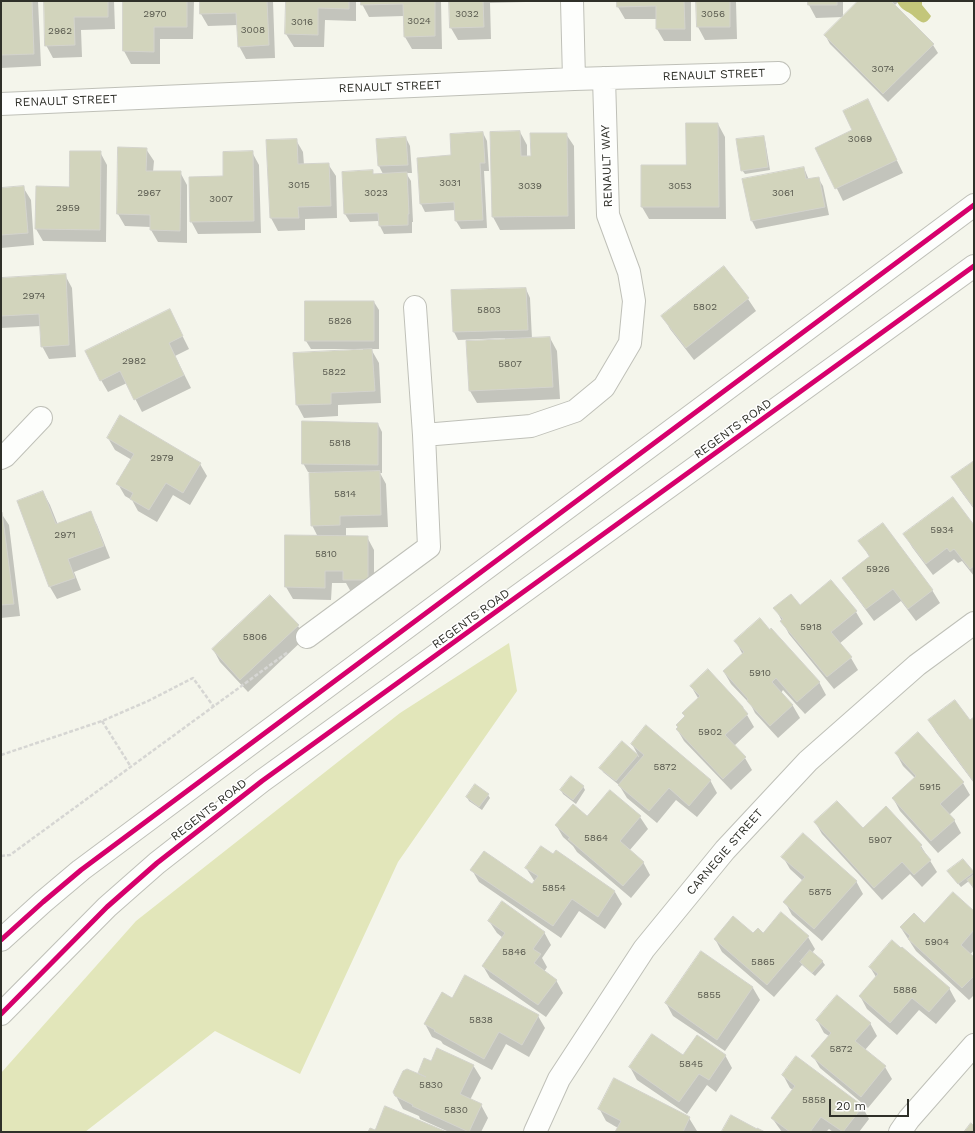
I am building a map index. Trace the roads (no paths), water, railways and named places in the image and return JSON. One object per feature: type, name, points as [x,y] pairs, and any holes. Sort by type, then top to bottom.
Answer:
[{"type":"street","points":[[572,1],[574,79]]},
{"type":"street","name":"RENAULT STREET","points":[[1,104],[574,79],[779,73]]},
{"type":"street","name":"RENAULT WAY","points":[[424,435],[531,426],[575,411],[604,387],[630,343],[634,301],[629,272],[608,215],[604,78]]},
{"type":"street","points":[[1,940],[81,870],[974,205]]},
{"type":"street","name":"REGENTS ROAD","points":[[1,1014],[113,902],[157,863],[262,781],[974,266]]},
{"type":"street","points":[[307,637],[429,547],[424,435],[415,307]]},
{"type":"street","points":[[1,458],[5,456],[41,418]]},
{"type":"street","name":"CARNEGIE STREET","points":[[535,1132],[559,1080],[644,948],[725,850],[808,761],[917,665],[974,623]]},
{"type":"street","points":[[900,1132],[908,1119],[974,1045]]}]
